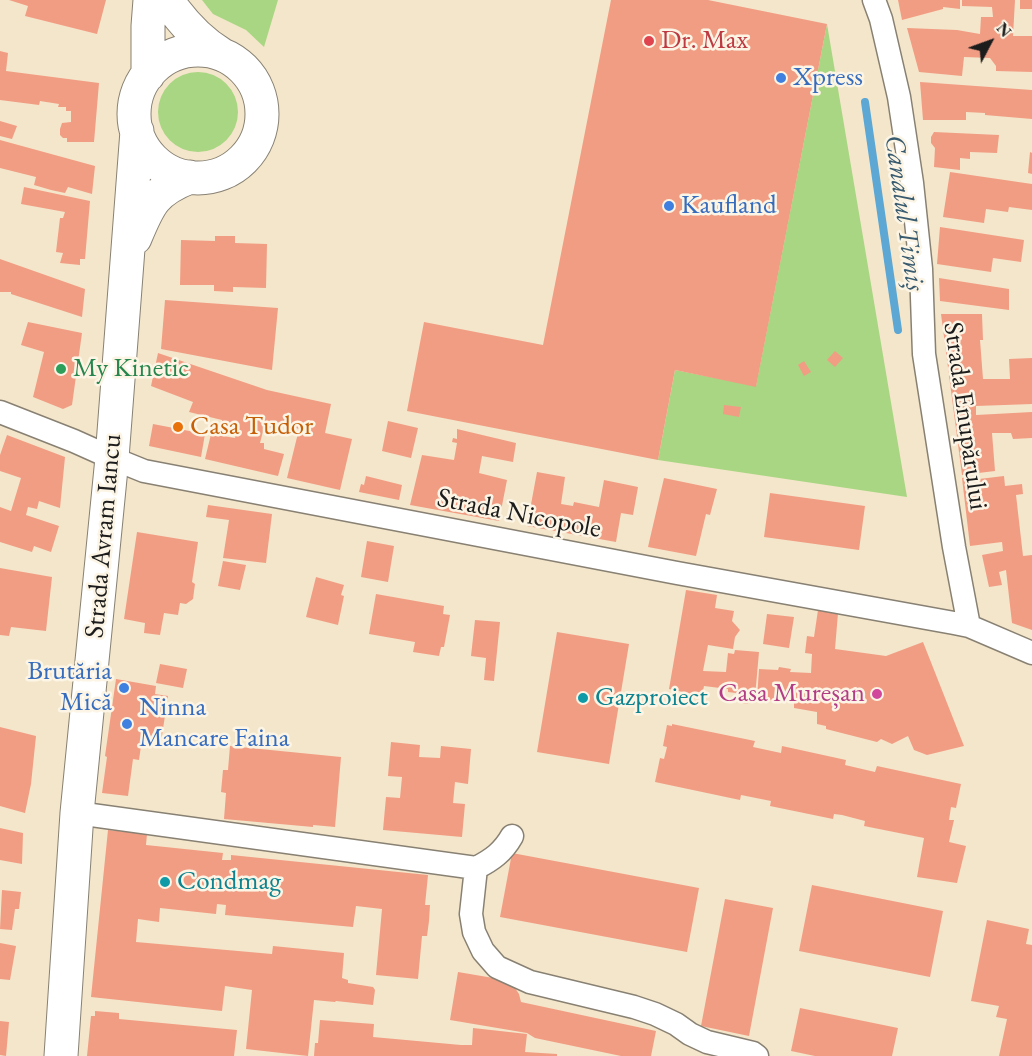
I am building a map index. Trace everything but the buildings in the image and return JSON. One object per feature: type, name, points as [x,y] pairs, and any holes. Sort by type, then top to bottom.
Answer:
[{"type":"street","points":[[148,75],[150,0]]},
{"type":"street","points":[[167,0],[195,34],[220,54]]},
{"type":"street","name":"Strada Enupărului","points":[[874,0],[899,97],[912,183],[921,269],[924,354],[954,547],[969,626]]},
{"type":"street","points":[[187,51],[210,51],[220,54],[240,65],[248,73],[259,92],[261,124],[258,137],[245,157],[226,171],[214,176],[202,177],[179,174],[161,165],[146,150],[137,130],[135,114],[140,89],[148,75],[165,59],[187,51]]},
{"type":"street","name":"Strada Avram Iancu","points":[[61,1056],[76,813],[112,458],[137,130]]},
{"type":"street","name":"Strada Avram Iancu","points":[[127,259],[153,200],[162,191],[190,177]]},
{"type":"street","name":"Strada Nicopole","points":[[0,412],[144,471],[677,573],[969,626],[1032,653]]},
{"type":"street","points":[[76,813],[476,868],[499,854],[512,836]]},
{"type":"street","points":[[476,868],[471,914],[474,932],[483,951],[497,967],[530,982],[655,1014],[706,1042],[757,1056]]},
{"type":"green space","points":[[202,0],[278,0],[264,47],[246,30],[213,14]]},
{"type":"green space","points":[[827,24],[907,497],[658,460],[675,370],[756,386]]},
{"type":"green space","points":[[198,72],[213,75],[226,84],[235,97],[238,112],[235,127],[226,140],[213,149],[198,152],[183,149],[170,140],[161,127],[158,112],[161,97],[170,84],[183,75]]},
{"type":"waterway","name":"Canalul Timiș","points":[[865,102],[898,330]]},
{"type":"place","name":"Dr. Max","points":[[649,41]]},
{"type":"place","name":"Xpress","points":[[781,78]]},
{"type":"place","name":"Kaufland","points":[[669,206]]},
{"type":"place","name":"My Kinetic","points":[[61,369]]},
{"type":"place","name":"Casa Tudor","points":[[178,427]]},
{"type":"place","name":"Brutăria Mică","points":[[124,688]]},
{"type":"place","name":"Casa Mureșan","points":[[877,694]]},
{"type":"place","name":"Gazproiect","points":[[583,698]]},
{"type":"place","name":"Ninna Mancare Faina","points":[[127,724]]},
{"type":"place","name":"Condmag","points":[[165,882]]}]
